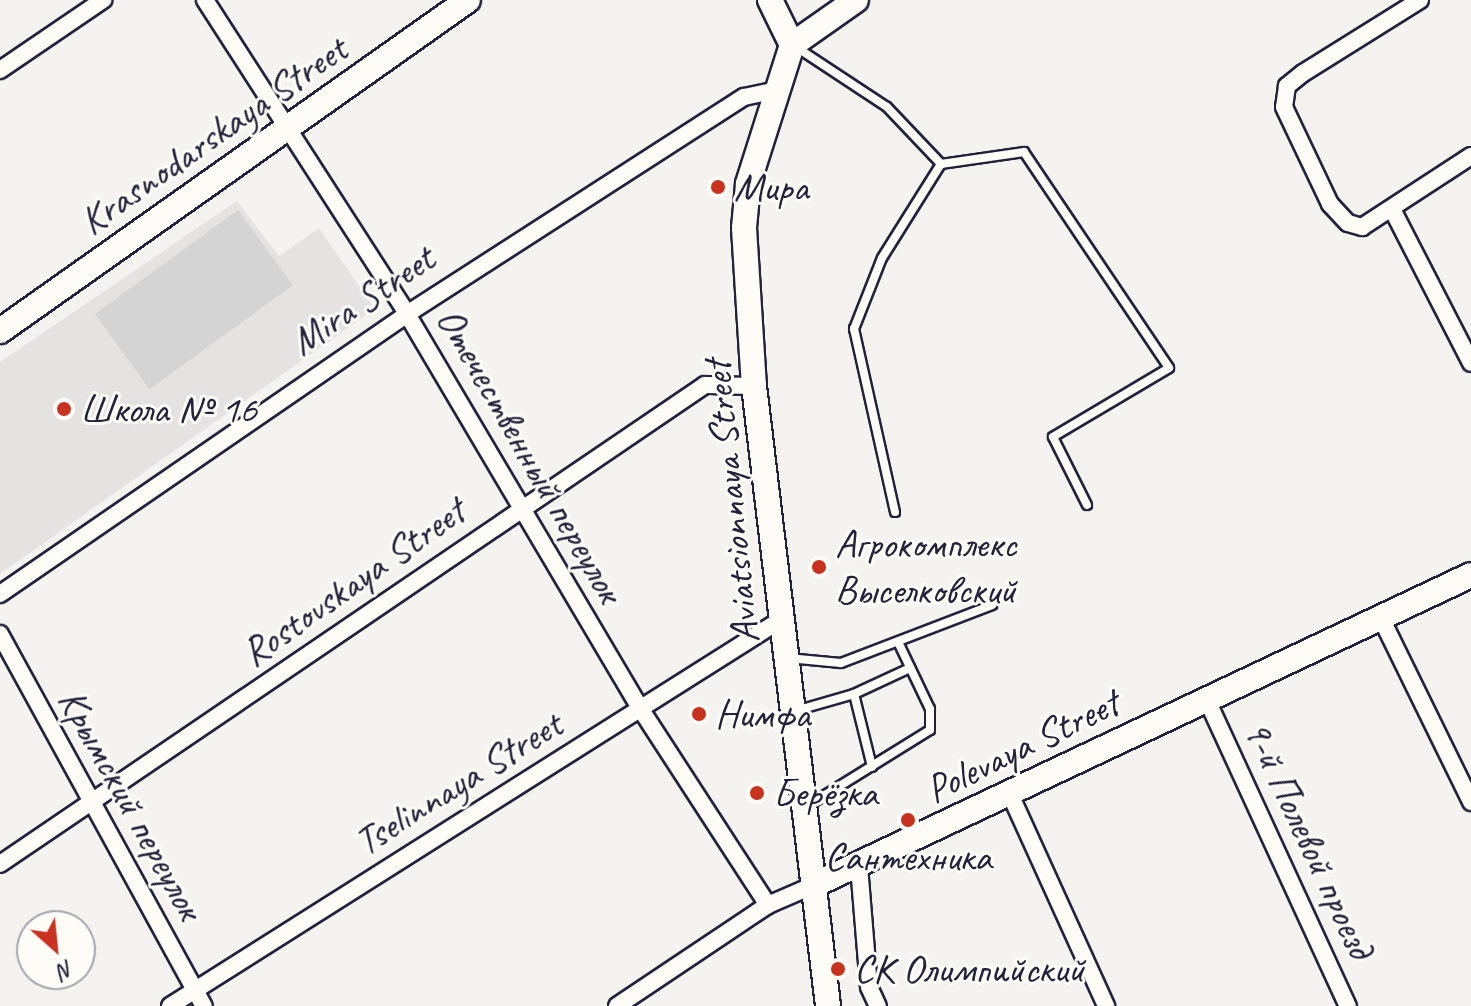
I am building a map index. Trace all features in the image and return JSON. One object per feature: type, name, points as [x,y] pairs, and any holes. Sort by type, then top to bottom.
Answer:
[{"type":"street","points":[[0,70],[103,0]]},
{"type":"street","name":"Отечественный переулок","points":[[205,0],[407,314],[640,708],[768,905]]},
{"type":"street","name":"Krasnodarskaya Street","points":[[0,331],[287,131],[468,0]]},
{"type":"street","points":[[770,0],[792,45],[856,0]]},
{"type":"street","points":[[1420,0],[1287,86],[1284,107],[1322,190],[1348,223],[1362,227],[1471,156]]},
{"type":"street","name":"Aviatsionnaya Street","points":[[792,45],[748,184],[744,228],[754,386],[828,1006]]},
{"type":"street","name":"Mira Street","points":[[0,594],[407,314],[744,97],[778,90]]},
{"type":"street","points":[[1392,209],[1471,363]]},
{"type":"street","name":"Rostovskaya Street","points":[[0,864],[705,385],[754,386]]},
{"type":"street","name":"Polevaya Street","points":[[617,1006],[768,905],[859,866],[1471,575]]},
{"type":"street","points":[[1381,618],[1471,802]]},
{"type":"street","name":"Tselinnaya Street","points":[[170,1006],[782,619]]},
{"type":"street","name":"Крымский переулок","points":[[0,634],[204,1006]]},
{"type":"street","name":"9-й Полевой проезд","points":[[1207,700],[1348,1006]]},
{"type":"street","points":[[1010,794],[1106,1006]]},
{"type":"street","points":[[859,866],[869,987],[878,1006]]},
{"type":"lane","points":[[792,45],[887,107],[941,164]]},
{"type":"lane","points":[[895,512],[854,329],[882,258],[941,164],[1024,152],[1169,368],[1053,437],[1087,505]]},
{"type":"lane","points":[[787,657],[841,663],[899,644],[992,605]]},
{"type":"lane","points":[[805,807],[930,730],[930,709],[899,644]]},
{"type":"lane","points":[[793,711],[854,694],[910,668]]},
{"type":"lane","points":[[854,694],[872,767]]},
{"type":"shaded area","points":[[237,201],[279,256],[319,228],[375,309],[0,574],[0,362]]},
{"type":"shaded area","points":[[238,210],[293,285],[149,389],[95,314]]},
{"type":"place","name":"Мира","points":[[718,187]]},
{"type":"place","name":"Школа № 16","points":[[64,409]]},
{"type":"place","name":"Агрокомплекс Выселковский","points":[[819,567]]},
{"type":"place","name":"Нимфа","points":[[699,714]]},
{"type":"place","name":"Берёзка","points":[[757,793]]},
{"type":"place","name":"Сантехника","points":[[908,820]]},
{"type":"place","name":"СК Олимпийский","points":[[838,969]]}]
